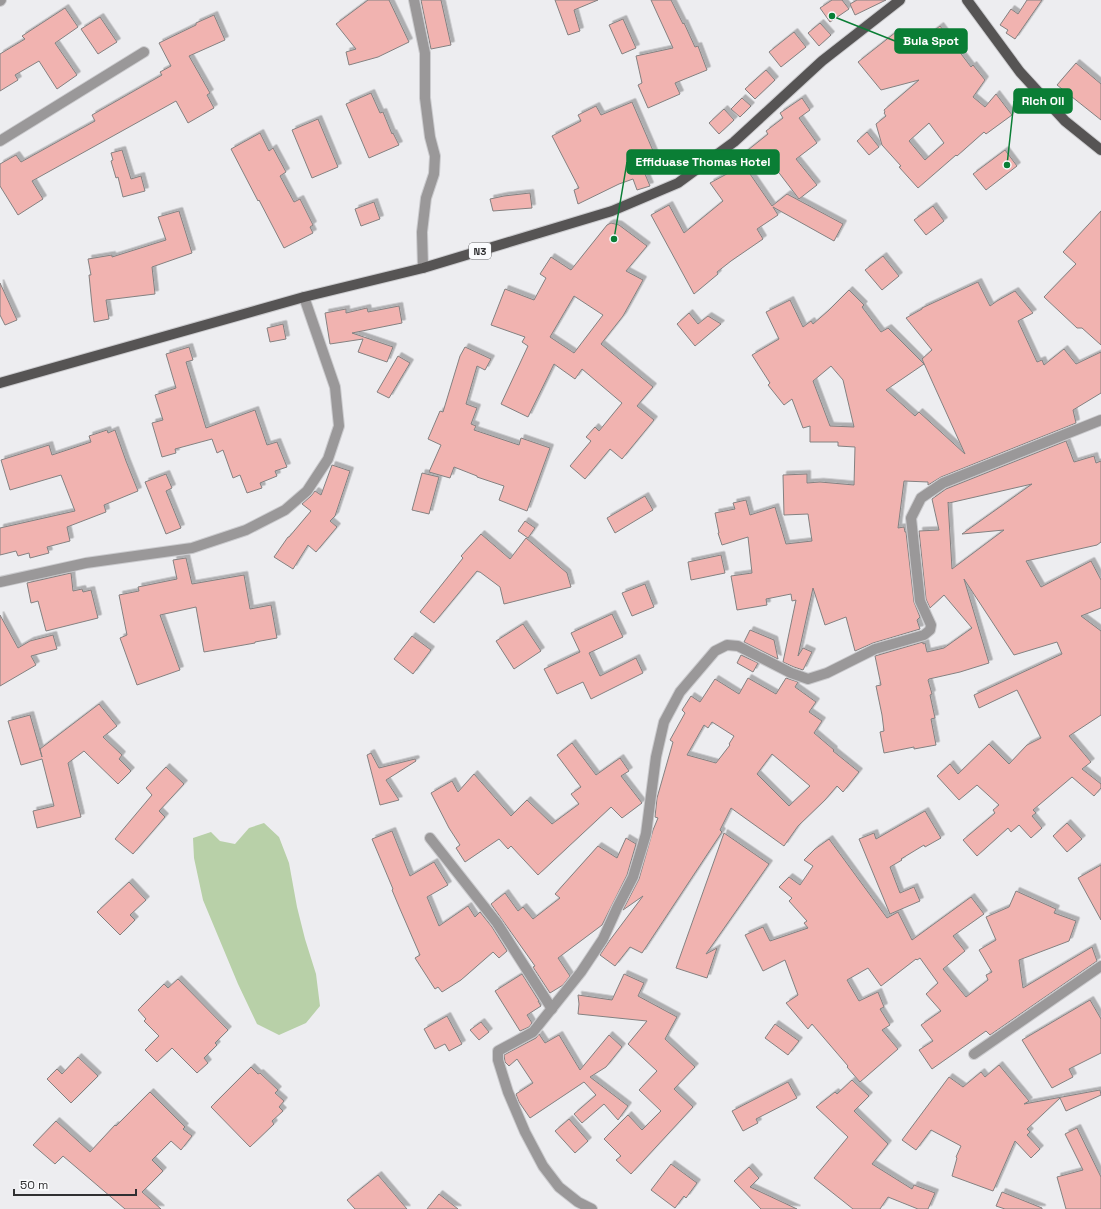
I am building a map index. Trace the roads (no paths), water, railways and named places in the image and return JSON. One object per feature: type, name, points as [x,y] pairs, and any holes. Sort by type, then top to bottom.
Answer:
[{"type":"main road","name":"N3","points":[[1,381],[304,297],[423,268],[612,211],[678,183],[734,142],[822,61],[900,0]]},
{"type":"main road","points":[[967,0],[1020,72],[1065,121],[1101,150]]},
{"type":"street","points":[[414,0],[425,53],[425,98],[430,137],[435,156],[434,174],[426,198],[424,212],[422,232],[423,268]]},
{"type":"street","points":[[0,141],[144,52]]},
{"type":"street","points":[[0,582],[86,563],[192,548],[246,530],[284,510],[306,491],[328,459],[339,426],[335,387],[304,297]]},
{"type":"street","points":[[592,1209],[578,1202],[559,1187],[543,1166],[525,1132],[508,1092],[498,1060],[498,1051],[533,1032],[582,972],[602,939],[633,877],[646,834],[656,757],[664,722],[680,692],[715,651],[727,645],[738,646],[790,673],[808,679],[827,673],[875,649],[924,635],[930,630],[931,625],[920,600],[911,518],[921,498],[943,483],[1101,420]]},
{"type":"street","points":[[430,838],[497,923],[552,1009]]},
{"type":"street","points":[[974,1054],[1101,966]]},
{"type":"place","name":"Bula Spot","points":[[832,16]]},
{"type":"place","name":"Rich Oil","points":[[1007,165]]},
{"type":"place","name":"Effiduase Thomas Hotel","points":[[614,239]]}]
